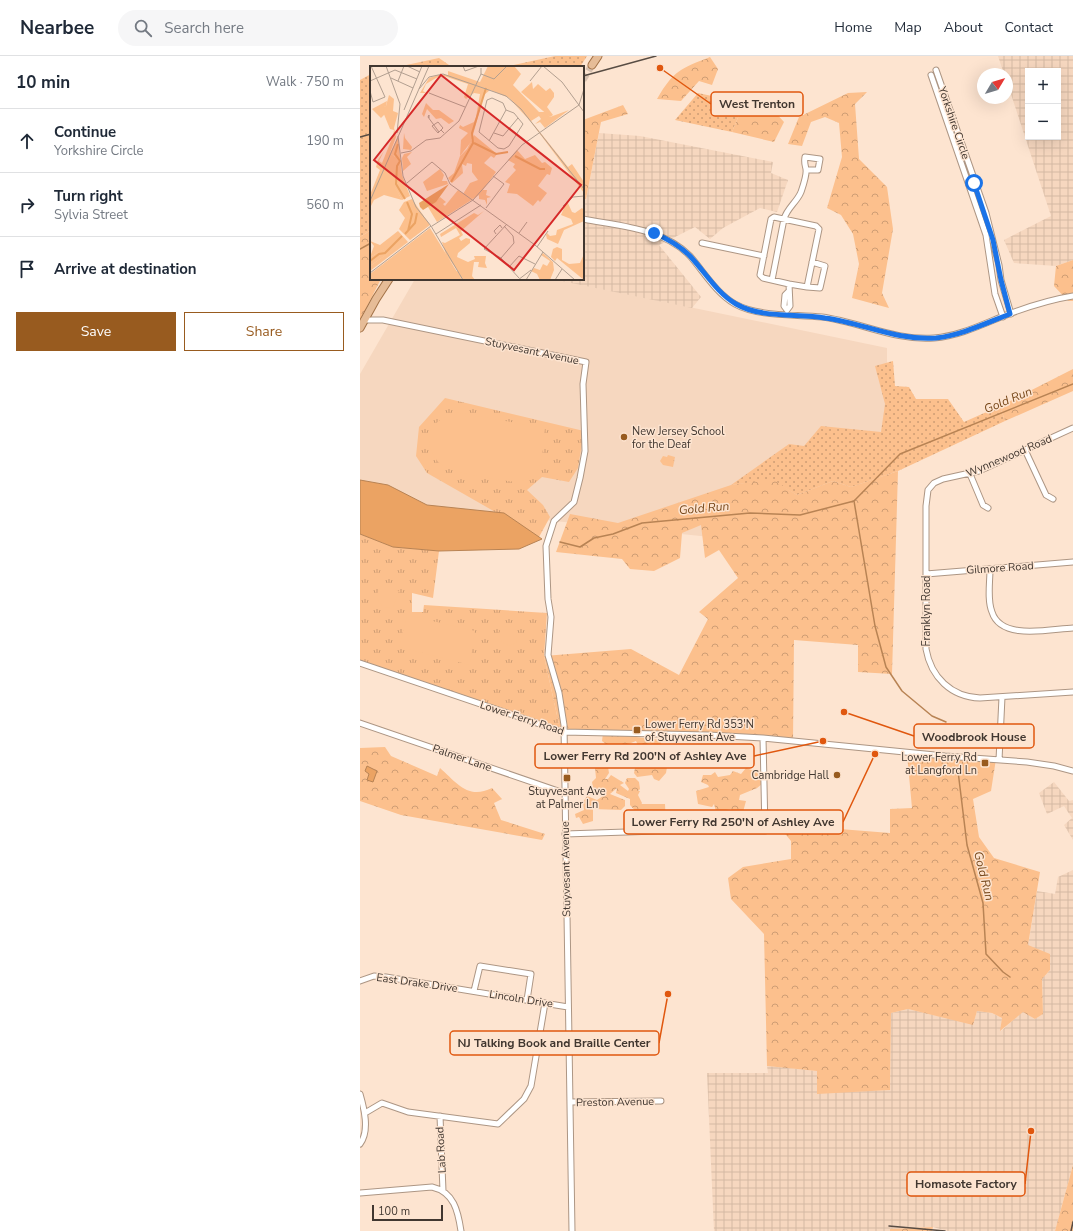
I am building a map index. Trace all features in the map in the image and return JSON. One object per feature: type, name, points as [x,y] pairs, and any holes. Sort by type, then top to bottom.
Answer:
[{"type":"main road","points":[[592,65],[598,56]]},
{"type":"main road","points":[[360,328],[388,280]]},
{"type":"street","name":"Yorkshire Circle","points":[[936,70],[986,213],[1010,314]]},
{"type":"street","name":"Yorkshire Circle","points":[[931,75],[986,235],[995,294],[1003,316]]},
{"type":"street","points":[[772,280],[786,212],[800,193],[806,170]]},
{"type":"street","points":[[807,287],[818,227],[774,217],[771,219],[760,275],[763,278],[789,284],[807,287],[820,288],[824,266],[812,262]]},
{"type":"street","points":[[584,219],[644,231],[665,238],[689,255],[723,295],[736,304],[759,312],[787,312],[826,318],[894,335],[924,338],[962,332],[1038,304],[1073,296]]},
{"type":"street","points":[[702,242],[764,256]]},
{"type":"street","points":[[787,312],[784,306],[785,295],[788,292],[789,284]]},
{"type":"street","name":"Stuyvesant Avenue","points":[[364,320],[383,320],[586,362],[583,384],[585,451],[580,478],[574,502],[554,521],[546,546],[548,599],[551,617],[548,655],[559,693],[564,725],[572,1231]]},
{"type":"street","name":"Wynnewood Road","points":[[927,494],[928,490],[934,484],[943,479],[970,474],[1073,428]]},
{"type":"street","points":[[1025,450],[1046,495],[1052,498]]},
{"type":"street","points":[[970,474],[983,505],[988,508]]},
{"type":"street","name":"Franklyn Road","points":[[927,494],[926,649],[934,673],[945,686],[960,694],[974,698],[1073,692]]},
{"type":"street","name":"Gilmore Road","points":[[926,574],[1073,562]]},
{"type":"street","points":[[990,569],[990,607],[994,617],[1000,625],[1016,631],[1073,628]]},
{"type":"street","name":"Lower Ferry Road","points":[[360,662],[563,732],[708,735],[763,738],[1042,764],[1073,771]]},
{"type":"street","points":[[999,760],[1002,697]]},
{"type":"street","name":"Palmer Lane","points":[[360,723],[564,793]]},
{"type":"street","points":[[565,834],[662,831],[765,831],[763,738]]},
{"type":"street","points":[[474,991],[480,966],[531,974],[527,1000]]},
{"type":"street","name":"East Drake Drive","points":[[360,980],[374,976],[386,977],[474,991]]},
{"type":"street","name":"Lincoln Drive","points":[[474,991],[568,1007]]},
{"type":"street","points":[[440,1116],[498,1124],[524,1099],[531,1086],[545,1003]]},
{"type":"street","points":[[360,1094],[365,1113],[364,1139],[360,1144]]},
{"type":"street","name":"Preston Avenue","points":[[570,1102],[661,1101]]},
{"type":"street","name":"Lab Road","points":[[365,1113],[382,1103],[408,1112],[440,1116],[443,1191]]},
{"type":"street","points":[[360,1193],[432,1187],[443,1191],[451,1197],[458,1212],[461,1231]]},
{"type":"shaded area","points":[[998,56],[1073,56],[1073,260],[1056,266],[1014,263],[1004,240],[1051,216],[1026,140],[1061,140],[1061,68],[1025,68],[1025,137],[1013,100],[1013,68],[1002,68]]},
{"type":"shaded area","points":[[599,133],[640,136],[773,162],[771,173],[788,180],[777,212],[760,208],[723,228],[710,239],[695,227],[659,245],[701,297],[692,308],[557,280],[584,280],[584,199],[586,199]]},
{"type":"shaded area","name":"New Jersey School for the Deaf","points":[[414,280],[559,280],[887,348],[887,555],[360,501],[360,374]]},
{"type":"shaded area","points":[[360,480],[388,485],[427,505],[504,513],[542,539],[519,549],[439,551],[393,547],[360,534]]},
{"type":"shaded area","points":[[367,766],[377,771],[373,782],[367,780],[369,774],[365,771]]},
{"type":"shaded area","points":[[1054,782],[1069,801],[1073,800],[1073,840],[1064,825],[1072,818],[1064,806],[1047,814],[1039,793]]},
{"type":"shaded area","points":[[1073,870],[1073,1165],[1055,1231],[947,1231],[933,1227],[890,1229],[890,1231],[714,1231],[707,1073],[768,1073],[767,1066],[817,1071],[817,1093],[890,1090],[891,1013],[908,1009],[973,1024],[977,1011],[992,1013],[1002,1018],[1001,1031],[1023,1011],[1035,1019],[1043,1014],[1042,979],[1050,970],[1028,946],[1037,891],[1055,894],[1058,877]]},
{"type":"green space","points":[[555,56],[587,56],[581,66],[510,66]]},
{"type":"green space","points":[[710,57],[718,69],[712,85],[699,81],[681,101],[657,99],[673,76],[685,68]]},
{"type":"green space","points":[[439,58],[449,65],[423,66],[402,66]]},
{"type":"green space","points":[[370,75],[370,231],[360,237],[360,80]]},
{"type":"green space","points":[[867,92],[855,104],[859,159],[887,187],[893,229],[882,293],[889,308],[852,298],[859,264],[853,234],[841,215],[827,208],[842,157],[839,123],[825,117],[811,122],[802,146],[788,144],[799,117],[848,93]]},
{"type":"green space","points":[[698,93],[744,103],[732,132],[675,120]]},
{"type":"green space","points":[[744,103],[773,110],[784,122],[774,142],[732,132]]},
{"type":"green space","points":[[623,105],[628,114],[601,122],[586,199],[584,199],[584,120]]},
{"type":"green space","points":[[370,231],[370,280],[380,280],[360,320],[360,237]]},
{"type":"green space","points":[[1073,260],[1073,301],[1068,301],[1054,286],[1056,266]]},
{"type":"green space","points":[[893,361],[895,386],[909,387],[916,399],[948,399],[964,422],[1000,406],[1005,421],[898,471],[851,487],[833,481],[797,495],[772,480],[731,485],[789,444],[804,446],[821,426],[881,432],[885,404],[875,366]]},
{"type":"green space","points":[[1073,369],[1073,391],[1005,421],[1000,406]]},
{"type":"green space","points":[[445,398],[584,431],[578,468],[569,482],[542,477],[527,490],[543,505],[550,517],[539,537],[427,473],[416,456],[419,427]]},
{"type":"green space","points":[[454,412],[545,428],[541,462],[538,470],[533,476],[525,480],[514,482],[459,472],[441,465],[431,450],[429,442],[430,432],[432,428],[442,419]]},
{"type":"green space","points":[[668,455],[675,457],[673,467],[663,465],[660,461],[663,456],[667,457]]},
{"type":"green space","points":[[898,471],[892,674],[858,672],[858,645],[794,640],[793,741],[560,729],[544,656],[631,649],[679,675],[708,619],[699,612],[738,578],[719,550],[705,558],[701,525],[682,533],[680,558],[654,571],[630,569],[622,559],[556,552],[570,514],[618,523],[731,485],[772,479],[797,495],[833,481],[851,487]]},
{"type":"green space","points":[[360,534],[393,547],[439,551],[433,598],[412,593],[412,612],[423,612],[424,605],[547,613],[544,656],[560,729],[493,710],[360,660]]},
{"type":"green space","points":[[383,584],[399,591],[393,608],[383,607],[377,599],[378,591]]},
{"type":"green space","points":[[407,615],[475,631],[470,665],[399,647]]},
{"type":"green space","points":[[501,626],[517,627],[516,643],[509,646],[502,642],[499,634]]},
{"type":"green space","points":[[603,733],[661,740],[661,746],[656,746],[650,743],[646,748],[652,750],[652,754],[650,756],[661,760],[667,767],[666,773],[659,781],[654,779],[652,775],[637,777],[634,773],[635,768],[628,767],[626,758],[629,750],[634,750],[641,760],[642,753],[636,741],[626,745],[615,744],[618,756],[616,765],[611,765],[608,767],[609,773],[605,779],[608,779],[611,775],[624,783],[620,785],[628,791],[629,789],[625,783],[627,778],[635,778],[639,782],[640,789],[638,791],[640,791],[638,795],[642,803],[640,807],[643,813],[639,815],[630,805],[630,799],[616,793],[617,788],[610,794],[625,800],[625,806],[621,810],[593,809],[593,821],[583,824],[579,817],[576,818],[575,814],[584,810],[583,802],[587,796],[597,800],[603,796],[593,787],[592,782],[596,778],[595,768],[587,761],[587,758],[591,757],[598,748],[607,749],[607,745],[602,741]]},
{"type":"green space","points":[[385,747],[391,756],[437,776],[440,768],[463,788],[469,791],[484,791],[492,788],[502,799],[494,803],[501,820],[545,834],[542,840],[401,815],[360,801],[360,748]]},
{"type":"green space","points":[[907,754],[996,759],[991,791],[973,799],[979,837],[994,858],[1040,872],[1028,945],[1050,954],[1050,970],[1042,979],[1043,1014],[1035,1019],[1023,1012],[1000,1031],[1002,1018],[992,1013],[977,1011],[973,1025],[908,1009],[891,1013],[890,1090],[817,1094],[817,1071],[767,1066],[764,934],[731,899],[728,878],[743,867],[791,859],[791,841],[777,824],[890,833],[890,809],[912,808]]},
{"type":"green space","points":[[746,768],[760,773],[762,784],[757,788],[740,795],[739,800],[746,801],[743,812],[734,816],[731,809],[720,811],[720,815],[717,815],[714,804],[712,807],[698,804],[696,791],[709,787],[701,782],[703,775],[711,775],[715,772],[718,777],[730,775],[733,771],[741,774]]},
{"type":"green space","points":[[639,804],[665,804],[666,825],[639,826]]},
{"type":"green space","points":[[1073,1165],[1073,1231],[1055,1231]]},
{"type":"green space","points":[[933,1227],[932,1231],[890,1231],[890,1229]]},
{"type":"waterway","points":[[360,249],[370,244]]},
{"type":"waterway","name":"Gold Run","points":[[560,542],[580,547],[594,538],[613,534],[642,523],[750,513],[800,515],[854,501],[900,454],[1073,384]]},
{"type":"waterway","name":"Gold Run","points":[[854,501],[875,626],[886,667],[902,691],[932,716],[946,722]]},
{"type":"waterway","name":"Gold Run","points":[[958,771],[967,845],[983,903],[986,954],[1003,972],[1010,977]]},
{"type":"tunnel","points":[[584,78],[592,65]]},
{"type":"railway","points":[[584,76],[656,56]]},
{"type":"railway","points":[[360,137],[370,134]]},
{"type":"railway","points":[[1071,1231],[1073,1222]]},
{"type":"railway","points":[[889,1226],[945,1231]]},
{"type":"place","name":"West Trenton","points":[[660,68]]},
{"type":"place","name":"New Jersey School for the Deaf","points":[[624,437]]},
{"type":"place","name":"Woodbrook House","points":[[844,712]]},
{"type":"place","name":"Lower Ferry Rd 353'N of Stuyvesant Ave","points":[[637,730]]},
{"type":"place","name":"Lower Ferry Rd 200'N of Ashley Ave","points":[[823,741]]},
{"type":"place","name":"Lower Ferry Rd 250'N of Ashley Ave","points":[[875,754]]},
{"type":"place","name":"Lower Ferry Rd at Langford Ln","points":[[985,763]]},
{"type":"place","name":"Cambridge Hall","points":[[837,775]]},
{"type":"place","name":"Stuyvesant Ave at Palmer Ln","points":[[567,778]]},
{"type":"place","name":"NJ Talking Book and Braille Center","points":[[668,994]]},
{"type":"place","name":"Homasote Factory","points":[[1031,1131]]},
{"type":"route","points":[[654,233],[673,242],[682,249],[689,255],[723,295],[744,308],[759,312],[839,320],[906,337],[936,338],[949,336],[1010,314],[986,213],[974,183]]}]
